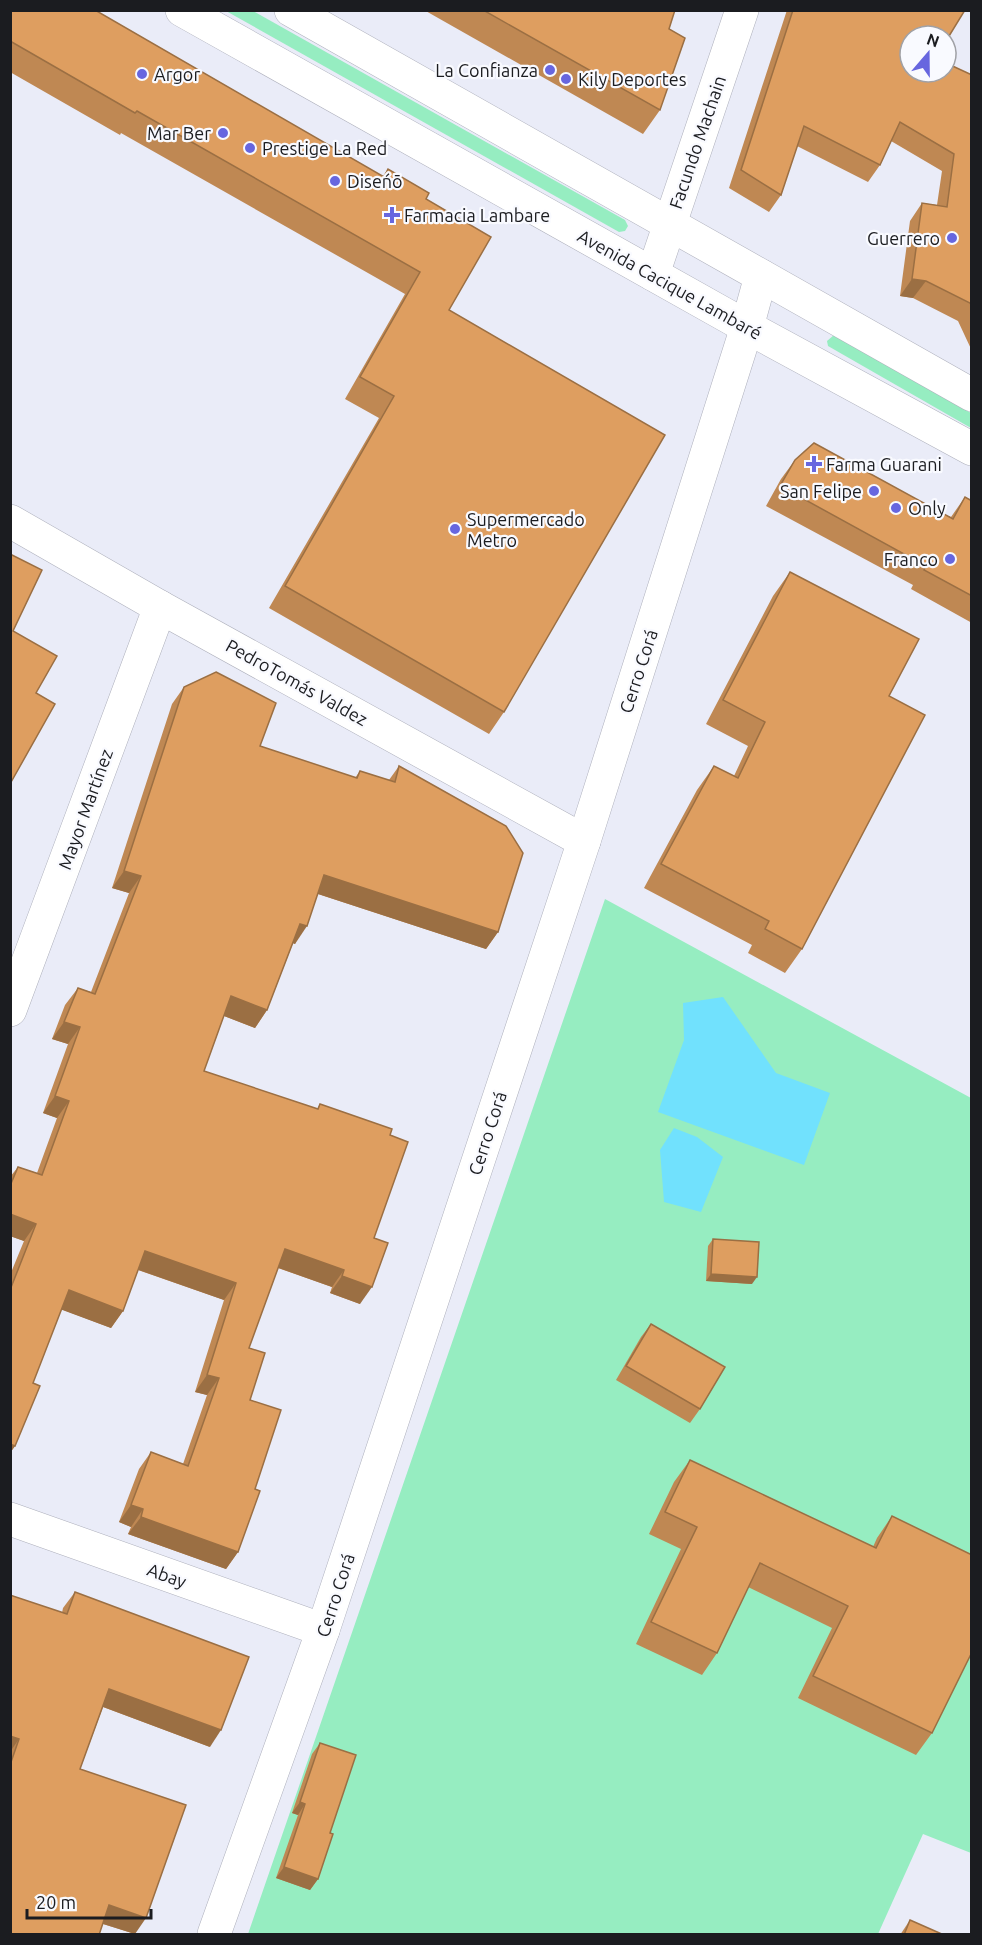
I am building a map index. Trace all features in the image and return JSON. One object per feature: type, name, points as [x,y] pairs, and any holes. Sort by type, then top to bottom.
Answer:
[{"type":"street","name":"Avenida Cacique Lambaré","points":[[182,10],[747,327],[972,448]]},
{"type":"street","points":[[291,10],[972,396]]},
{"type":"street","name":"Facundo Machain","points":[[653,274],[742,10]]},
{"type":"street","points":[[747,327],[761,276]]},
{"type":"street","name":"Cerro Corá","points":[[214,1935],[324,1630],[584,841],[747,327]]},
{"type":"street","name":"PedroTomás Valdez","points":[[10,521],[160,607],[584,841]]},
{"type":"street","name":"Mayor Martínez","points":[[10,1010],[160,607]]},
{"type":"street","name":"Abay","points":[[10,1519],[324,1630]]},
{"type":"green space","points":[[226,11],[253,11],[625,220],[628,226],[625,231],[619,232]]},
{"type":"green space","points":[[834,335],[971,413],[971,428],[828,346],[827,341]]},
{"type":"green space","points":[[605,899],[971,1098],[971,1853],[923,1834],[878,1934],[248,1934]]},
{"type":"water","points":[[723,997],[776,1073],[830,1093],[804,1165],[658,1112],[684,1040],[683,1003]]},
{"type":"water","points":[[674,1128],[697,1137],[723,1157],[701,1212],[664,1202],[660,1150]]},
{"type":"building","points":[[10,10],[95,10],[384,177],[388,169],[429,193],[426,199],[491,237],[449,310],[665,435],[504,712],[285,586],[394,396],[360,377],[420,272],[10,41]]},
{"type":"building","points":[[483,10],[675,10],[669,29],[685,38],[660,110]]},
{"type":"building","points":[[793,10],[965,10],[956,24],[898,24],[898,84],[958,84],[958,69],[972,75],[972,306],[926,281],[912,279],[922,203],[947,207],[954,154],[900,122],[880,165],[804,126],[781,195],[741,170]]},
{"type":"building","points":[[814,443],[953,519],[965,497],[972,501],[972,596],[924,570],[926,566],[780,486],[795,460]]},
{"type":"building","points":[[10,554],[42,570],[13,631],[57,656],[36,693],[55,704],[10,784]]},
{"type":"building","points":[[790,572],[919,639],[889,696],[925,715],[802,949],[765,929],[769,921],[661,864],[714,766],[738,778],[765,722],[723,700]]},
{"type":"building","points":[[216,672],[276,703],[260,746],[357,778],[360,771],[395,782],[399,766],[506,826],[523,853],[498,932],[324,875],[307,926],[300,924],[267,1010],[231,996],[204,1071],[318,1109],[320,1104],[392,1129],[390,1135],[408,1142],[374,1238],[388,1243],[372,1287],[342,1276],[344,1270],[285,1249],[249,1348],[265,1353],[250,1400],[281,1410],[255,1489],[260,1491],[238,1552],[141,1517],[143,1509],[131,1505],[151,1452],[188,1466],[219,1378],[207,1375],[236,1283],[145,1251],[123,1311],[69,1290],[33,1383],[40,1386],[15,1446],[10,1444],[10,1290],[36,1224],[10,1214],[10,1186],[18,1167],[42,1175],[69,1101],[55,1096],[80,1027],[64,1022],[78,988],[95,994],[141,876],[124,871],[184,687]]},
{"type":"building","points":[[713,1239],[759,1242],[757,1277],[711,1274]]},
{"type":"building","points":[[651,1324],[725,1367],[700,1409],[626,1366]]},
{"type":"building","points":[[690,1460],[876,1548],[892,1516],[972,1555],[972,1652],[932,1733],[813,1676],[848,1606],[760,1563],[717,1653],[651,1622],[697,1527],[665,1512]]},
{"type":"building","points":[[75,1592],[249,1657],[221,1730],[109,1689],[80,1769],[186,1805],[146,1918],[109,1905],[99,1935],[10,1935],[10,1765],[19,1739],[10,1736],[10,1595],[67,1614]]},
{"type":"building","points":[[320,1743],[356,1755],[330,1833],[333,1834],[318,1879],[284,1867],[305,1804],[300,1802]]},
{"type":"building","points":[[910,1920],[944,1935],[904,1935]]},
{"type":"place","name":"La Confianza","points":[[550,70]]},
{"type":"place","name":"Argor","points":[[142,74]]},
{"type":"place","name":"Kily Deportes","points":[[566,79]]},
{"type":"place","name":"Mar Ber","points":[[223,133]]},
{"type":"place","name":"Prestige La Red","points":[[250,148]]},
{"type":"place","name":"Diseńō","points":[[335,181]]},
{"type":"place","name":"Farmacia Lambare","points":[[392,215]]},
{"type":"place","name":"Guerrero","points":[[952,238]]},
{"type":"place","name":"Farma Guarani","points":[[814,464]]},
{"type":"place","name":"San Felipe","points":[[874,491]]},
{"type":"place","name":"Only","points":[[896,508]]},
{"type":"place","name":"Supermercado Metro","points":[[455,529]]},
{"type":"place","name":"Franco","points":[[950,559]]}]
